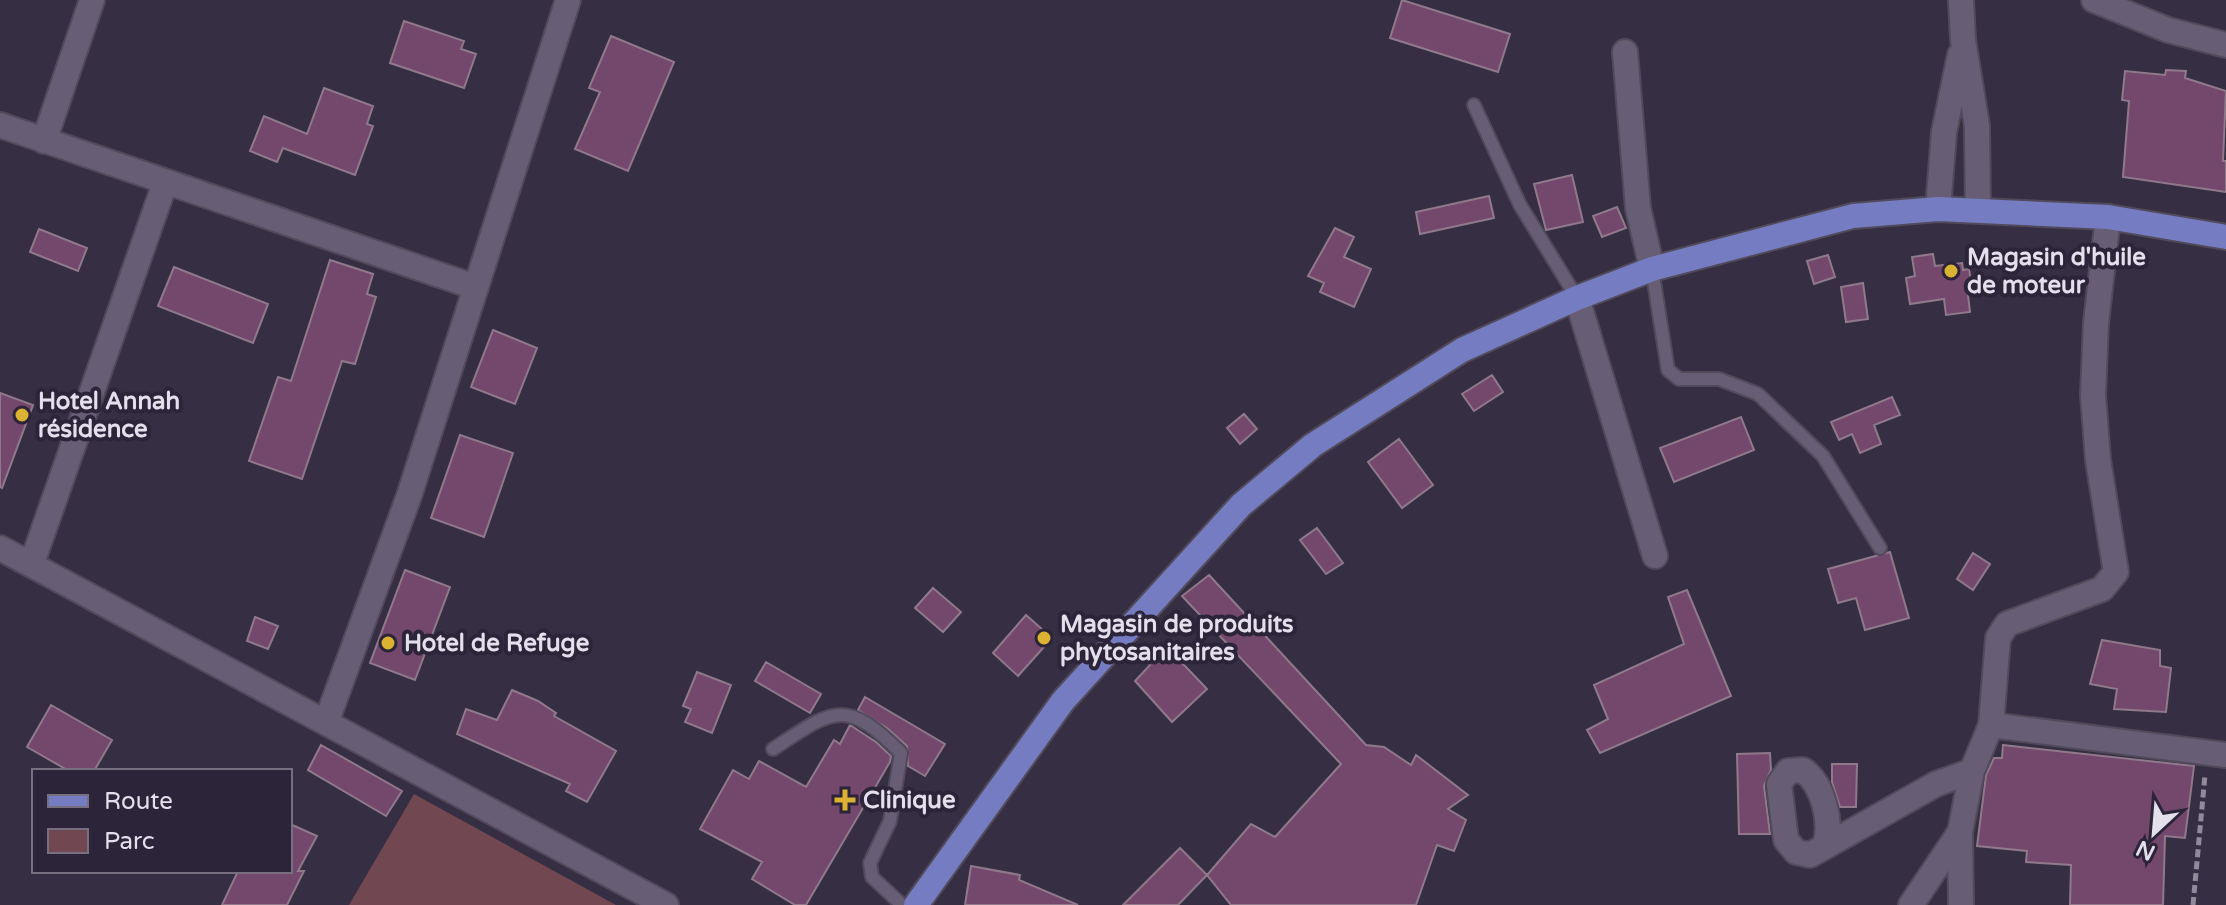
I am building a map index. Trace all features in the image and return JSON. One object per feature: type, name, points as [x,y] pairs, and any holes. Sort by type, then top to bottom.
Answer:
[{"type":"main road","points":[[916,905],[1063,701],[1241,505],[1313,445],[1462,350],[1577,298],[1652,269],[1824,222],[1938,209],[1978,210],[2108,217],[2226,237]]},
{"type":"street","points":[[44,141],[92,0]]},
{"type":"street","points":[[327,720],[409,496],[568,0]]},
{"type":"street","points":[[1961,0],[1963,40],[1977,126],[1978,210]]},
{"type":"street","points":[[2094,0],[2168,30],[2226,45]]},
{"type":"street","points":[[1938,209],[1944,132],[1963,40]]},
{"type":"street","points":[[1625,52],[1638,208],[1652,269]]},
{"type":"street","points":[[0,125],[475,287]]},
{"type":"street","points":[[32,563],[165,183]]},
{"type":"street","points":[[1961,905],[1960,832],[1972,771],[1991,725],[1993,659],[2002,629],[2020,618],[2102,589],[2116,572],[2098,460],[2093,395],[2096,323],[2108,217]]},
{"type":"street","points":[[1577,298],[1655,556]]},
{"type":"street","points":[[0,548],[327,720],[666,905]]},
{"type":"street","points":[[1991,725],[2217,754]]},
{"type":"street","points":[[1825,846],[1936,784],[1972,771]]},
{"type":"street","points":[[1911,905],[1960,832]]},
{"type":"lane","points":[[1474,105],[1520,205],[1577,298]]},
{"type":"lane","points":[[1652,269],[1668,370],[1679,379],[1719,379],[1758,394],[1823,456],[1880,548]]},
{"type":"lane","points":[[773,749],[823,716],[844,714],[871,723],[901,753],[890,821],[870,863],[872,877],[902,905]]},
{"type":"path","points":[[2193,905],[2217,754]]},
{"type":"green space","points":[[414,794],[616,905],[349,905]]},
{"type":"building","points":[[1402,0],[1510,34],[1498,72],[1390,38]]},
{"type":"building","points":[[404,21],[464,41],[461,49],[476,54],[464,88],[390,63]]},
{"type":"building","points":[[611,36],[674,62],[628,171],[575,149],[600,92],[589,88]]},
{"type":"building","points":[[2166,70],[2186,71],[2185,78],[2226,91],[2223,161],[2226,161],[2226,192],[2123,177],[2129,101],[2122,100],[2125,71],[2165,75]]},
{"type":"building","points":[[324,88],[373,106],[367,124],[373,126],[355,175],[283,148],[277,162],[250,151],[264,116],[307,134]]},
{"type":"building","points":[[1572,175],[1583,222],[1546,230],[1534,184]]},
{"type":"building","points":[[1489,196],[1494,218],[1420,234],[1416,212]]},
{"type":"building","points":[[1617,207],[1626,228],[1602,237],[1593,216]]},
{"type":"building","points":[[1335,228],[1354,237],[1344,257],[1371,269],[1354,307],[1320,292],[1324,283],[1308,276]]},
{"type":"building","points":[[39,229],[87,248],[78,271],[30,252]]},
{"type":"building","points":[[1933,254],[1935,266],[1962,263],[1963,270],[1969,269],[1973,294],[1968,295],[1970,312],[1946,315],[1944,299],[1910,304],[1906,278],[1915,276],[1912,257]]},
{"type":"building","points":[[1828,255],[1835,277],[1814,284],[1807,261]]},
{"type":"building","points":[[330,260],[373,274],[367,294],[376,297],[355,364],[342,361],[302,479],[249,461],[278,377],[291,381]]},
{"type":"building","points":[[174,267],[268,304],[253,343],[158,306]]},
{"type":"building","points":[[1863,283],[1868,319],[1846,322],[1841,287]]},
{"type":"building","points":[[493,330],[537,348],[515,404],[471,387]]},
{"type":"building","points":[[1492,375],[1503,392],[1474,411],[1462,394]]},
{"type":"building","points":[[0,393],[33,405],[2,488],[0,487]]},
{"type":"building","points":[[1892,397],[1900,415],[1874,425],[1881,444],[1860,453],[1852,434],[1839,440],[1831,422]]},
{"type":"building","points":[[1244,414],[1257,429],[1240,444],[1227,428]]},
{"type":"building","points":[[1741,417],[1754,450],[1674,482],[1660,448]]},
{"type":"building","points":[[460,435],[513,453],[484,537],[431,518]]},
{"type":"building","points":[[1399,439],[1433,485],[1402,508],[1368,462]]},
{"type":"building","points":[[1317,528],[1343,563],[1326,574],[1300,540]]},
{"type":"building","points":[[1890,552],[1909,618],[1865,630],[1856,598],[1838,603],[1828,569]]},
{"type":"building","points":[[1973,553],[1990,564],[1973,590],[1957,579]]},
{"type":"building","points":[[405,570],[450,587],[415,680],[370,663]]},
{"type":"building","points":[[1209,575],[1366,745],[1384,747],[1411,765],[1416,755],[1468,795],[1448,809],[1466,820],[1454,851],[1437,845],[1416,905],[1231,905],[1207,875],[1251,824],[1275,837],[1341,764],[1182,596]]},
{"type":"building","points":[[933,588],[961,612],[943,632],[915,608]]},
{"type":"building","points":[[1687,590],[1731,696],[1600,753],[1587,730],[1608,719],[1594,685],[1684,644],[1668,597]]},
{"type":"building","points":[[1026,615],[1052,638],[1018,676],[993,653]]},
{"type":"building","points":[[255,617],[278,626],[268,649],[247,641]]},
{"type":"building","points":[[2102,640],[2160,650],[2160,666],[2171,668],[2166,712],[2114,709],[2117,689],[2090,684]]},
{"type":"building","points":[[1164,644],[1207,689],[1172,722],[1135,681],[1150,665],[1146,661]]},
{"type":"building","points":[[766,662],[821,694],[810,713],[755,681]]},
{"type":"building","points":[[697,672],[731,685],[712,733],[685,722],[691,709],[683,706]]},
{"type":"building","points":[[512,690],[538,701],[556,713],[554,716],[616,751],[587,802],[566,791],[570,784],[457,734],[466,709],[497,720]]},
{"type":"building","points":[[865,697],[945,744],[925,776],[908,766],[907,746],[887,728],[858,710]]},
{"type":"building","points":[[51,705],[112,740],[95,769],[66,769],[27,747]]},
{"type":"building","points":[[850,725],[876,742],[891,756],[890,762],[806,905],[795,905],[752,879],[762,862],[700,829],[733,770],[749,779],[759,761],[806,787],[834,740],[840,744]]},
{"type":"building","points":[[321,745],[402,791],[386,816],[308,770]]},
{"type":"building","points":[[2003,745],[2194,766],[2185,838],[2165,836],[2163,905],[2070,905],[2071,865],[2026,862],[2027,851],[1977,846],[1986,775],[1994,758],[2002,758]]},
{"type":"building","points":[[1770,753],[1771,770],[1764,786],[1770,834],[1739,834],[1737,754]]},
{"type":"building","points":[[1832,764],[1857,764],[1856,807],[1840,807],[1832,782]]},
{"type":"building","points":[[292,825],[317,836],[298,871],[304,871],[287,905],[222,905],[237,873],[292,873]]},
{"type":"building","points":[[1180,848],[1207,875],[1178,905],[1123,905]]},
{"type":"building","points":[[971,866],[1020,875],[1019,880],[1078,905],[965,905]]},
{"type":"place","name":"Magasin d'huile de moteur","points":[[1951,271]]},
{"type":"place","name":"Hotel Annah résidence","points":[[22,415]]},
{"type":"place","name":"Magasin de produits phytosanitaires","points":[[1044,638]]},
{"type":"place","name":"Hotel de Refuge","points":[[388,643]]},
{"type":"place","name":"Clinique","points":[[845,800]]}]
